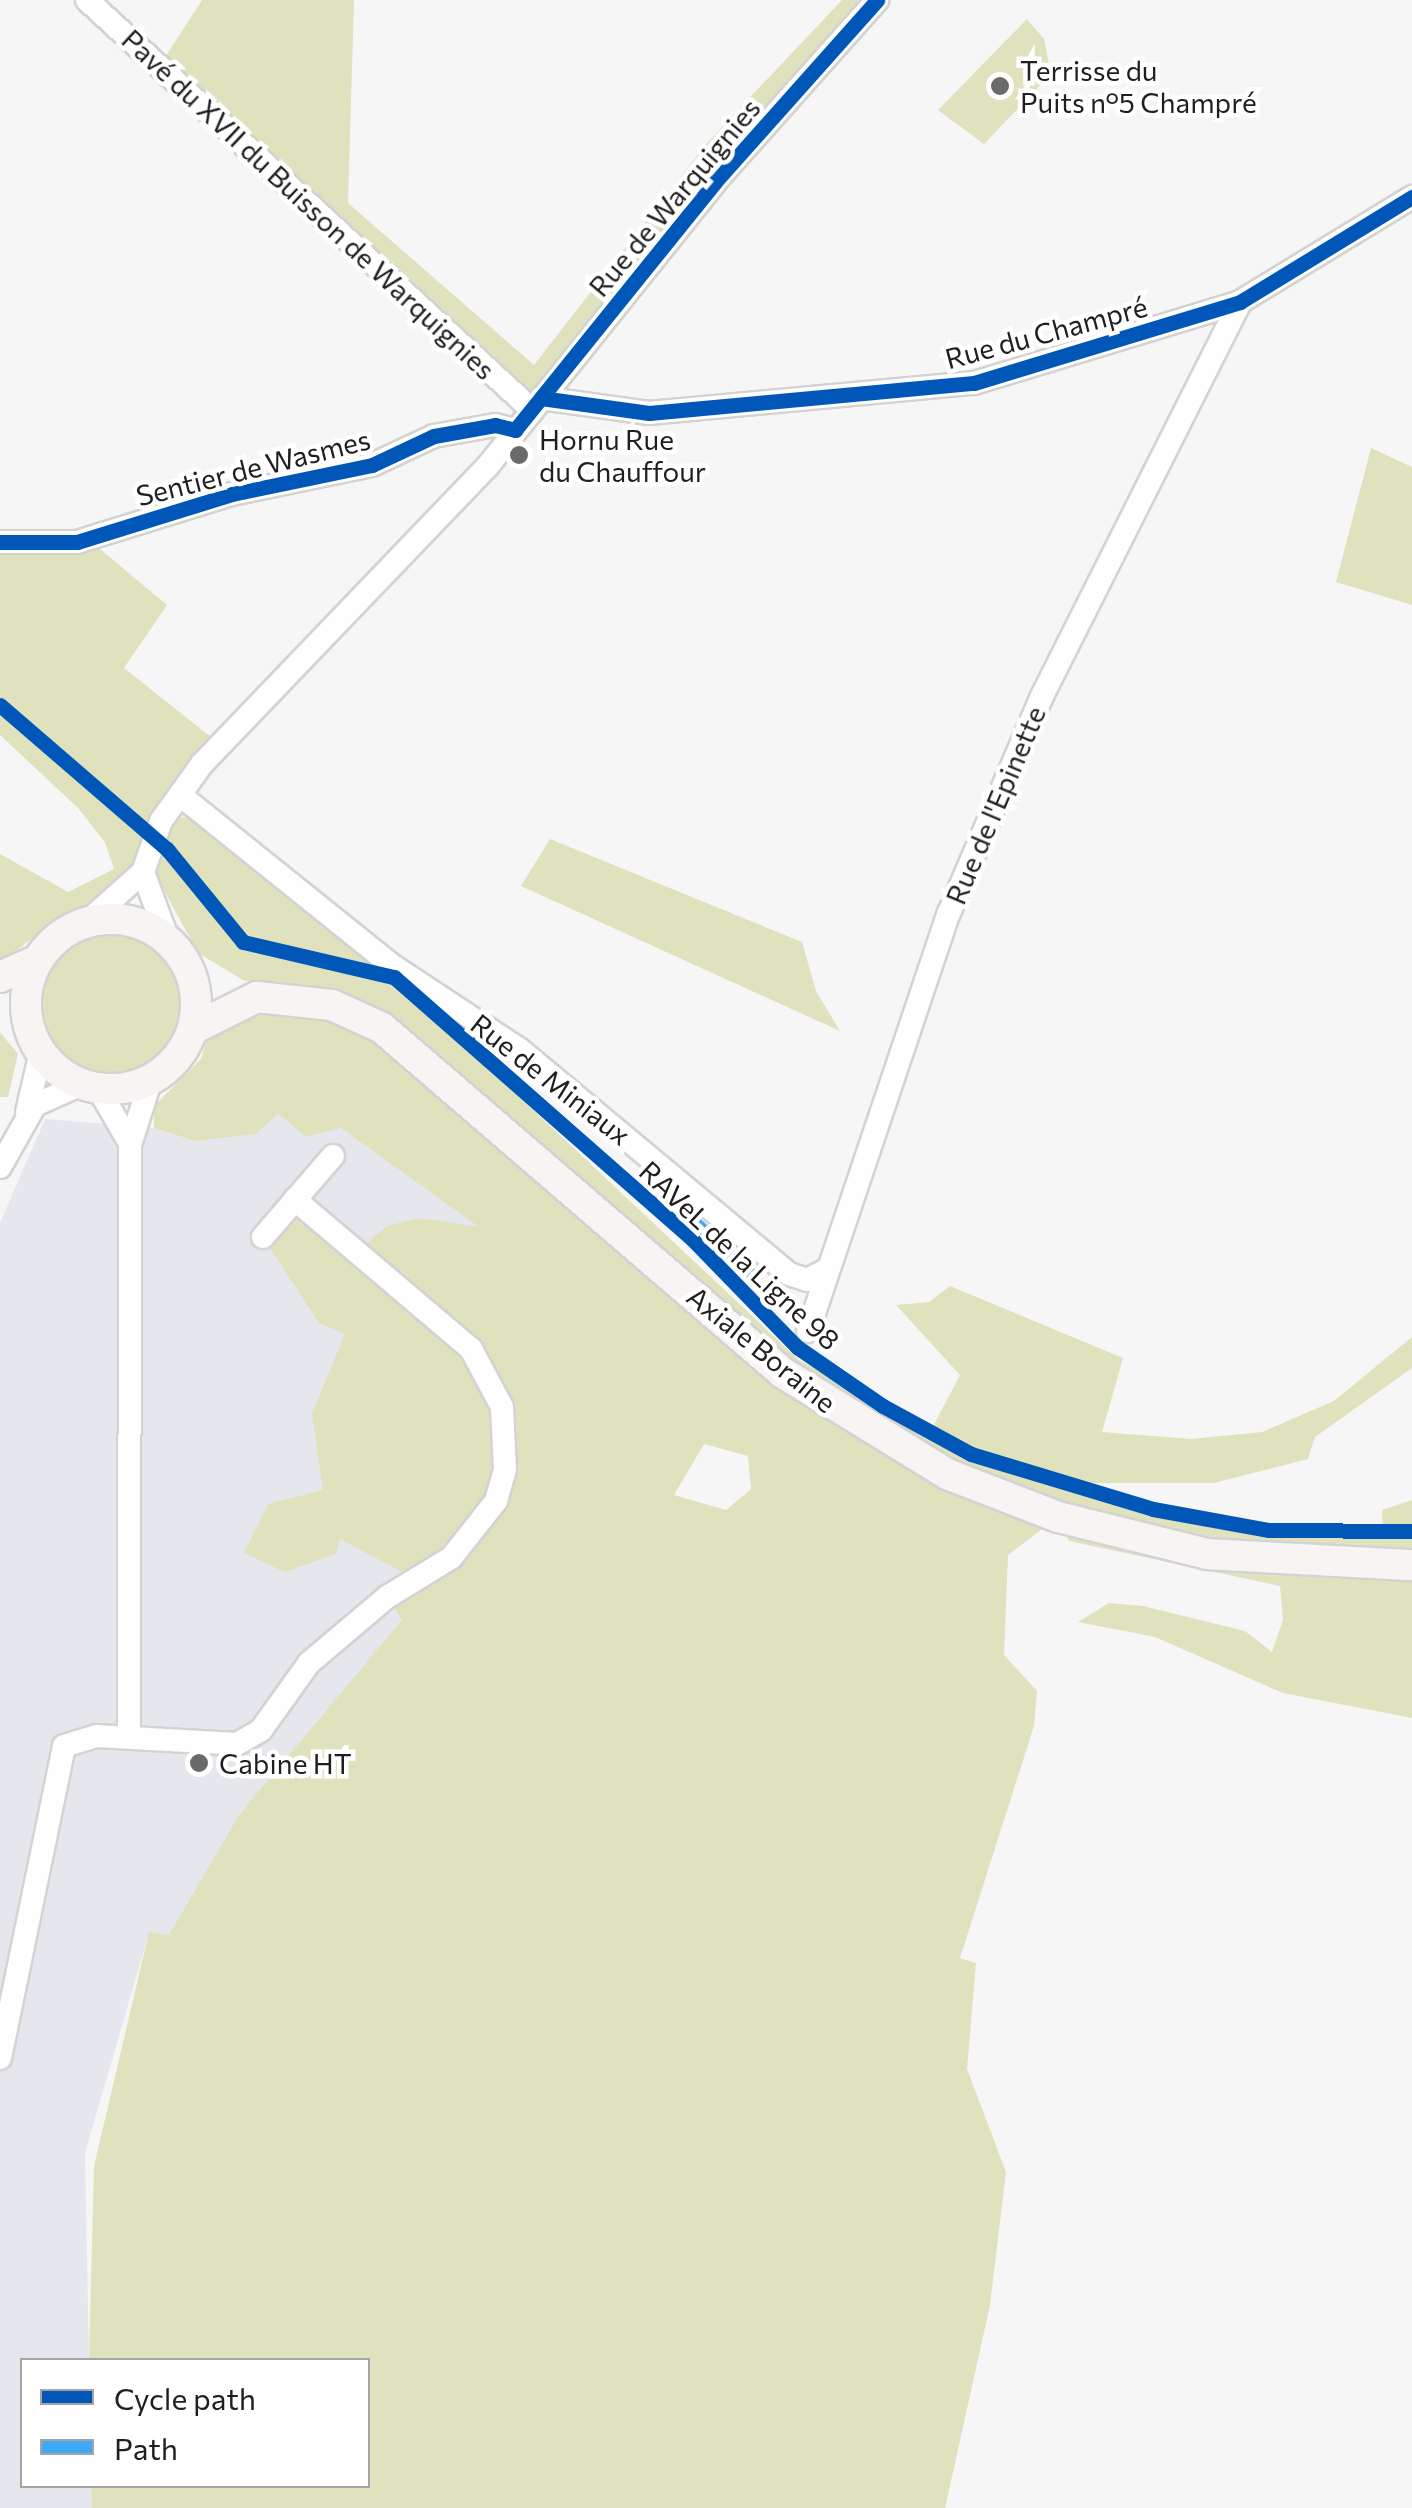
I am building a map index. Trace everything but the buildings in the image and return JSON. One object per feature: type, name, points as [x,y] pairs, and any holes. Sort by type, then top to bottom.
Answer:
[{"type":"main road","points":[[0,977],[38,960],[87,922],[116,918],[168,940],[191,972],[193,1030],[177,1059],[150,1080],[90,1086],[41,1052],[26,1015],[0,996]]},
{"type":"main road","points":[[26,1015],[38,960]]},
{"type":"main road","name":"Axiale Boraine","points":[[191,972],[257,997],[332,1005],[382,1028],[783,1373],[947,1474],[1058,1517],[1207,1554],[1412,1565]]},
{"type":"main road","points":[[193,1030],[257,997]]},
{"type":"street","name":"Pavé du XVII du Buisson de Warquignies","points":[[87,0],[536,403]]},
{"type":"street","name":"Rue de Warquignies","points":[[87,922],[143,872],[180,794],[413,550],[715,182],[877,0]]},
{"type":"street","name":"Rue du Champré","points":[[536,403],[649,413],[974,383],[1240,302],[1412,197]]},
{"type":"street","name":"Rue de l'Epinette","points":[[808,1331],[825,1271],[949,913],[1042,696],[1162,450],[1240,302]]},
{"type":"street","name":"Sentier de Wasmes","points":[[0,542],[77,542],[232,494],[372,465],[434,436],[495,425],[514,430]]},
{"type":"street","name":"Rue de Miniaux","points":[[180,794],[358,939],[497,1032],[789,1274],[807,1280],[825,1271]]},
{"type":"street","points":[[143,872],[168,940]]},
{"type":"street","points":[[0,1167],[24,1120],[41,1052]]},
{"type":"street","points":[[130,1736],[130,1145],[150,1080]]},
{"type":"street","points":[[24,1120],[48,1094],[90,1086],[130,1145]]},
{"type":"street","points":[[262,1238],[333,1156]]},
{"type":"street","points":[[0,2058],[54,1769],[76,1740],[130,1736],[237,1744],[261,1730],[309,1663],[387,1597],[451,1558],[496,1501],[507,1438],[502,1407],[478,1360],[296,1200]]},
{"type":"shaded area","points":[[278,1114],[306,1137],[341,1128],[719,1379],[169,1936],[149,1933],[85,2153],[89,2358],[20,2358],[20,2488],[91,2488],[92,2508],[0,2508],[0,1223],[45,1119],[154,1128],[195,1141]]},
{"type":"green space","points":[[202,0],[354,0],[348,203],[534,365],[706,144],[842,0],[864,0],[703,175],[526,397],[164,59]]},
{"type":"green space","name":"Terrisse du Puits n°5 Champré","points":[[1027,19],[1044,39],[1051,74],[984,144],[938,110]]},
{"type":"green space","points":[[1371,448],[1412,467],[1412,605],[1336,582]]},
{"type":"green space","points":[[0,535],[87,538],[167,605],[124,668],[216,741],[164,795],[138,863],[101,904],[38,934],[0,963],[0,854],[68,892],[114,869],[105,842],[78,808],[0,735]]},
{"type":"green space","points":[[195,817],[445,1027],[799,1360],[930,1432],[960,1375],[896,1305],[929,1302],[950,1286],[1123,1358],[1102,1432],[1191,1439],[1262,1432],[1334,1401],[1412,1337],[1412,1368],[1315,1437],[1308,1459],[1214,1483],[1060,1483],[1202,1520],[1324,1534],[1383,1533],[1382,1510],[1412,1500],[1412,1718],[1283,1693],[1155,1637],[1078,1622],[1109,1603],[1143,1606],[1245,1631],[1272,1652],[1283,1620],[1280,1586],[1069,1541],[1058,1517],[1008,1555],[1004,1655],[1037,1691],[1034,1726],[960,1958],[976,1963],[967,2069],[1006,2172],[990,2305],[945,2508],[92,2508],[91,2488],[370,2488],[370,2358],[89,2358],[94,2166],[149,1932],[169,1935],[239,1815],[402,1620],[387,1597],[415,1579],[340,1539],[336,1554],[285,1572],[244,1553],[268,1504],[323,1490],[312,1413],[345,1334],[319,1323],[263,1237],[295,1200],[358,1251],[387,1226],[420,1218],[479,1227],[341,1128],[306,1137],[278,1114],[255,1134],[195,1141],[154,1128],[154,1106],[201,1059],[210,1027],[267,1012],[313,1015],[352,1026],[554,1156],[407,1029],[350,996],[243,980],[198,953],[151,867],[174,818]],"holes":[[[704,1444],[748,1456],[751,1489],[726,1510],[674,1495]]]},
{"type":"green space","points":[[550,839],[802,942],[816,991],[840,1031],[521,886]]},
{"type":"green space","points":[[112,935],[138,941],[160,956],[175,978],[181,1004],[175,1030],[160,1052],[138,1067],[112,1073],[86,1067],[64,1052],[49,1030],[43,1004],[49,978],[64,956],[86,941]]},
{"type":"green space","points":[[0,1032],[18,1054],[8,1097],[0,1097]]},
{"type":"marked path","points":[[686,1214],[786,1305]]},
{"type":"cycle path","points":[[0,542],[77,542],[232,494],[372,465],[434,436],[495,425],[515,430],[715,182],[877,0]]},
{"type":"cycle path","points":[[541,398],[649,413],[974,383],[1240,302],[1412,197]]},
{"type":"cycle path","name":"RAVeL de la Ligne 98","points":[[0,705],[167,849],[243,942],[394,977],[692,1239],[797,1347],[883,1406],[971,1454],[1153,1509],[1269,1530],[1412,1531]]},
{"type":"place","name":"Terrisse du Puits n°5 Champré","points":[[1000,86]]},
{"type":"place","name":"Hornu Rue du Chauffour","points":[[519,455]]},
{"type":"place","name":"Cabine HT","points":[[199,1763]]}]
